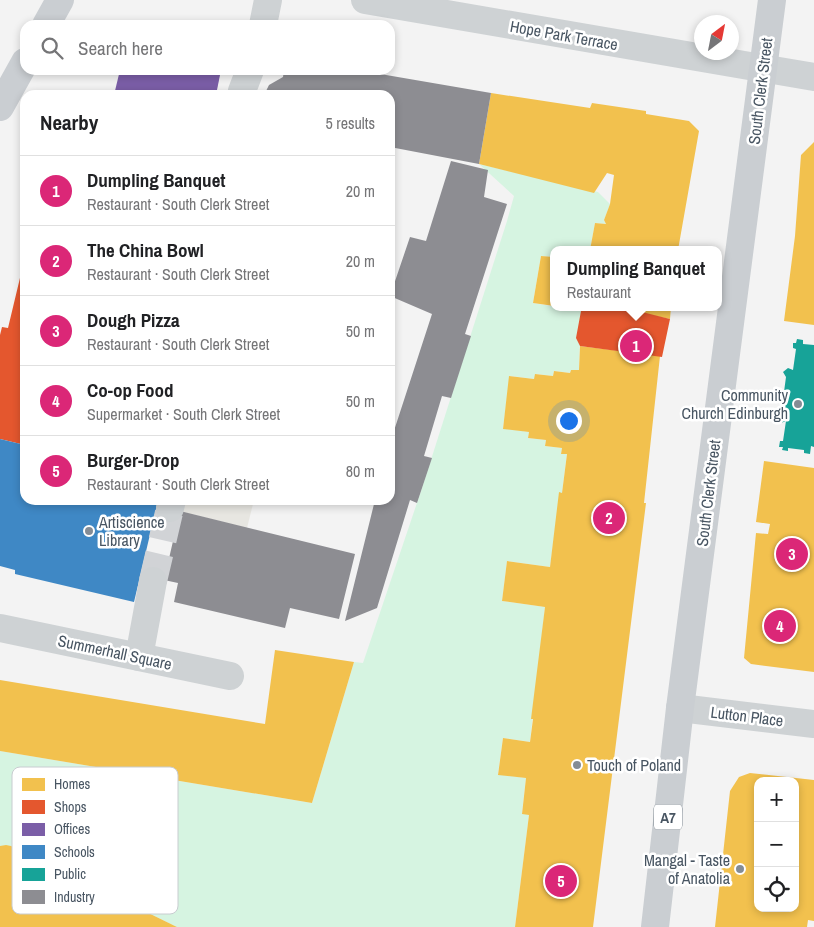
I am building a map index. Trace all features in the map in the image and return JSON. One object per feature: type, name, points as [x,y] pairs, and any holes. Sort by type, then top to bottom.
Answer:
[{"type":"main road","points":[[49,20],[60,0]]},
{"type":"main road","name":"South Clerk Street","points":[[655,927],[680,708],[772,0]]},
{"type":"main road","points":[[0,107],[20,71]]},
{"type":"street","points":[[264,20],[268,0]]},
{"type":"street","name":"Hope Park Terrace","points":[[365,0],[763,70],[814,77]]},
{"type":"street","points":[[139,657],[153,581]]},
{"type":"street","name":"Summerhall Square","points":[[0,628],[230,676]]},
{"type":"street","name":"Lutton Place","points":[[680,708],[814,724]]},
{"type":"shaded area","points":[[156,505],[253,505],[247,528]]},
{"type":"green space","points":[[479,164],[598,192],[610,204],[604,220],[606,224],[595,223],[591,246],[550,246],[550,257],[541,256],[533,303],[550,306],[550,311],[581,311],[579,370],[571,370],[570,373],[554,371],[553,376],[536,374],[534,379],[510,376],[503,428],[529,432],[528,438],[546,440],[545,446],[562,448],[561,454],[567,454],[550,567],[507,561],[502,601],[545,607],[530,742],[503,738],[498,774],[526,778],[522,813],[529,815],[515,927],[177,927],[150,914],[178,914],[178,781],[312,803],[354,662],[363,663],[422,488],[514,196]]},
{"type":"green space","points":[[0,751],[96,767],[12,767],[12,848],[0,846]]},
{"type":"building: Homes","points":[[491,93],[590,108],[592,103],[646,111],[646,114],[689,121],[699,131],[679,246],[591,246],[595,223],[606,224],[604,220],[610,204],[614,175],[607,173],[594,193],[479,164]]},
{"type":"building: Homes","points":[[814,142],[814,325],[784,321],[795,236],[801,155]]},
{"type":"building: Homes","points":[[541,256],[550,257],[550,305],[533,303]]},
{"type":"building: Homes","points":[[631,311],[671,311],[670,319]]},
{"type":"building: Homes","points":[[580,346],[660,356],[644,503],[646,503],[593,927],[515,927],[529,815],[522,814],[526,778],[498,775],[503,738],[530,742],[533,719],[531,719],[545,607],[502,601],[507,561],[550,567],[559,492],[562,493],[567,454],[561,454],[562,448],[545,446],[546,440],[528,438],[529,432],[503,429],[509,376],[534,379],[535,374],[553,376],[554,371],[570,373],[571,370],[579,370]]},
{"type":"building: Homes","points":[[764,461],[814,468],[814,672],[751,664],[744,658],[756,533],[768,534],[770,524],[756,522]]},
{"type":"building: Homes","points":[[275,650],[354,662],[312,803],[178,781],[178,767],[96,767],[0,751],[0,680],[265,724]]},
{"type":"building: Homes","points":[[750,773],[787,777],[754,777],[754,912],[799,912],[799,778],[814,780],[814,921],[808,920],[807,927],[715,927],[730,791],[739,777]]},
{"type":"building: Homes","points":[[0,846],[12,846],[12,914],[150,914],[177,927],[0,927]]},
{"type":"building: Shops","points":[[20,278],[20,444],[0,439],[0,335],[2,327],[8,328]]},
{"type":"building: Shops","points":[[581,311],[638,311],[670,319],[662,357],[580,346],[576,338]]},
{"type":"building: Offices","points":[[119,75],[220,75],[217,90],[115,90]]},
{"type":"building: Schools","points":[[0,439],[20,444],[20,505],[157,505],[134,602],[15,574],[15,570],[0,566]]},
{"type":"building: Public","name":"Community Church Edinburgh","points":[[797,339],[803,340],[803,344],[814,345],[814,447],[811,446],[810,454],[804,453],[804,450],[788,448],[788,451],[782,450],[783,447],[779,447],[780,441],[783,441],[786,421],[781,423],[778,418],[781,414],[786,377],[783,372],[788,368],[793,370],[796,349],[793,348],[793,343],[796,343]]},
{"type":"building: Industry","points":[[283,75],[386,75],[491,93],[479,164],[395,148],[395,90],[266,90],[269,85]]},
{"type":"building: Industry","points":[[451,161],[488,170],[484,197],[507,204],[465,334],[471,336],[451,398],[442,396],[424,456],[432,458],[417,503],[410,500],[377,608],[345,621],[374,505],[395,505],[395,428],[432,314],[395,298],[395,281],[410,237],[426,241]]},
{"type":"building: Industry","points":[[180,511],[355,554],[339,619],[290,608],[285,628],[174,602],[178,583],[164,580]]},
{"type":"tunnel","points":[[153,581],[170,508]]},
{"type":"place","name":"Dumpling Banquet","points":[[636,346]]},
{"type":"place","name":"Community Church Edinburgh","points":[[798,404]]},
{"type":"place","name":"The China Bowl","points":[[609,518]]},
{"type":"place","name":"Artiscience Library","points":[[89,531]]},
{"type":"place","name":"Dough Pizza","points":[[792,554]]},
{"type":"place","name":"Co-op Food","points":[[780,626]]},
{"type":"place","name":"Touch of Poland","points":[[577,765]]},
{"type":"place","name":"Mangal - Taste of Anatolia","points":[[740,869]]},
{"type":"place","name":"Burger-Drop","points":[[561,881]]}]
